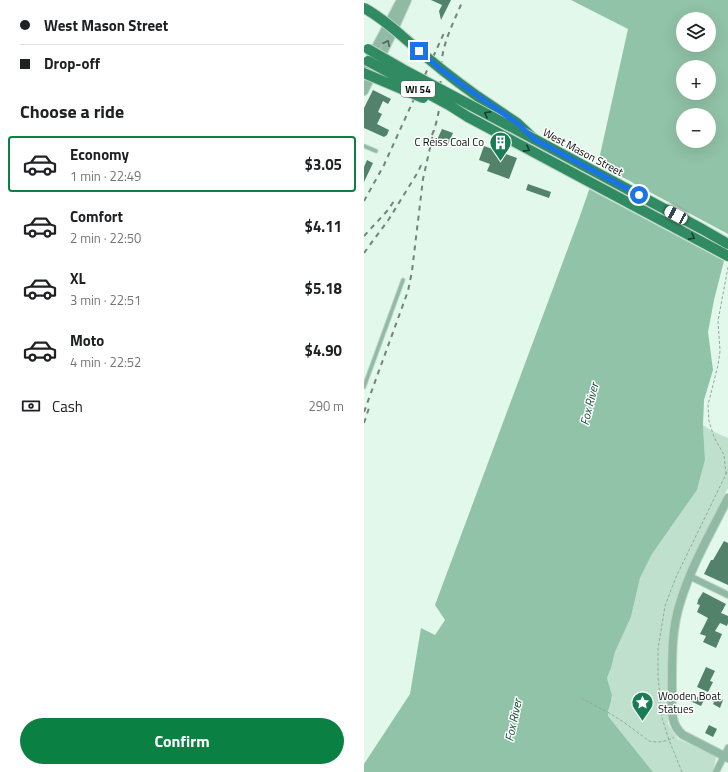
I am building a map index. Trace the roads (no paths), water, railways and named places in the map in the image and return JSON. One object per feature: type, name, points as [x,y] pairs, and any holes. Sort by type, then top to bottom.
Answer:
[{"type":"main road","points":[[364,8],[387,23],[452,78],[517,123],[534,139]]},
{"type":"main road","name":"West Mason Street","points":[[365,47],[406,71],[728,244]]},
{"type":"main road","points":[[365,65],[424,98],[468,117],[728,256]]},
{"type":"main road","points":[[702,229],[728,239]]},
{"type":"street","points":[[365,65],[401,0]]},
{"type":"street","points":[[364,91],[407,0]]},
{"type":"street","points":[[726,757],[679,732],[674,725],[672,715],[673,650],[676,619],[690,576],[728,498]]},
{"type":"street","points":[[690,576],[728,595]]},
{"type":"street","points":[[716,772],[726,757],[728,748]]},
{"type":"lane","points":[[364,146],[376,151]]},
{"type":"lane","points":[[364,386],[403,280]]},
{"type":"water","name":"Fox River","points":[[571,0],[728,0],[728,237],[727,249],[714,300],[708,332],[713,370],[704,400],[703,425],[705,460],[697,490],[652,554],[640,578],[631,617],[615,652],[607,678],[612,695],[608,716],[653,772],[364,772],[364,764],[410,694],[421,628],[435,635],[445,620],[435,605],[598,164],[628,29]]},
{"type":"railway","points":[[432,135],[439,111],[443,51],[463,0]]},
{"type":"railway","points":[[364,201],[384,165],[444,33]]},
{"type":"railway","points":[[364,412],[408,291],[412,271],[423,179],[434,130]]},
{"type":"railway","points":[[364,253],[389,219],[422,163]]},
{"type":"railway","points":[[364,236],[388,210],[394,201]]},
{"type":"railway","points":[[364,423],[369,408]]},
{"type":"place","name":"C Reiss Coal Co","points":[[500,162]]},
{"type":"place","name":"Wooden Boat Statues","points":[[642,722]]}]
